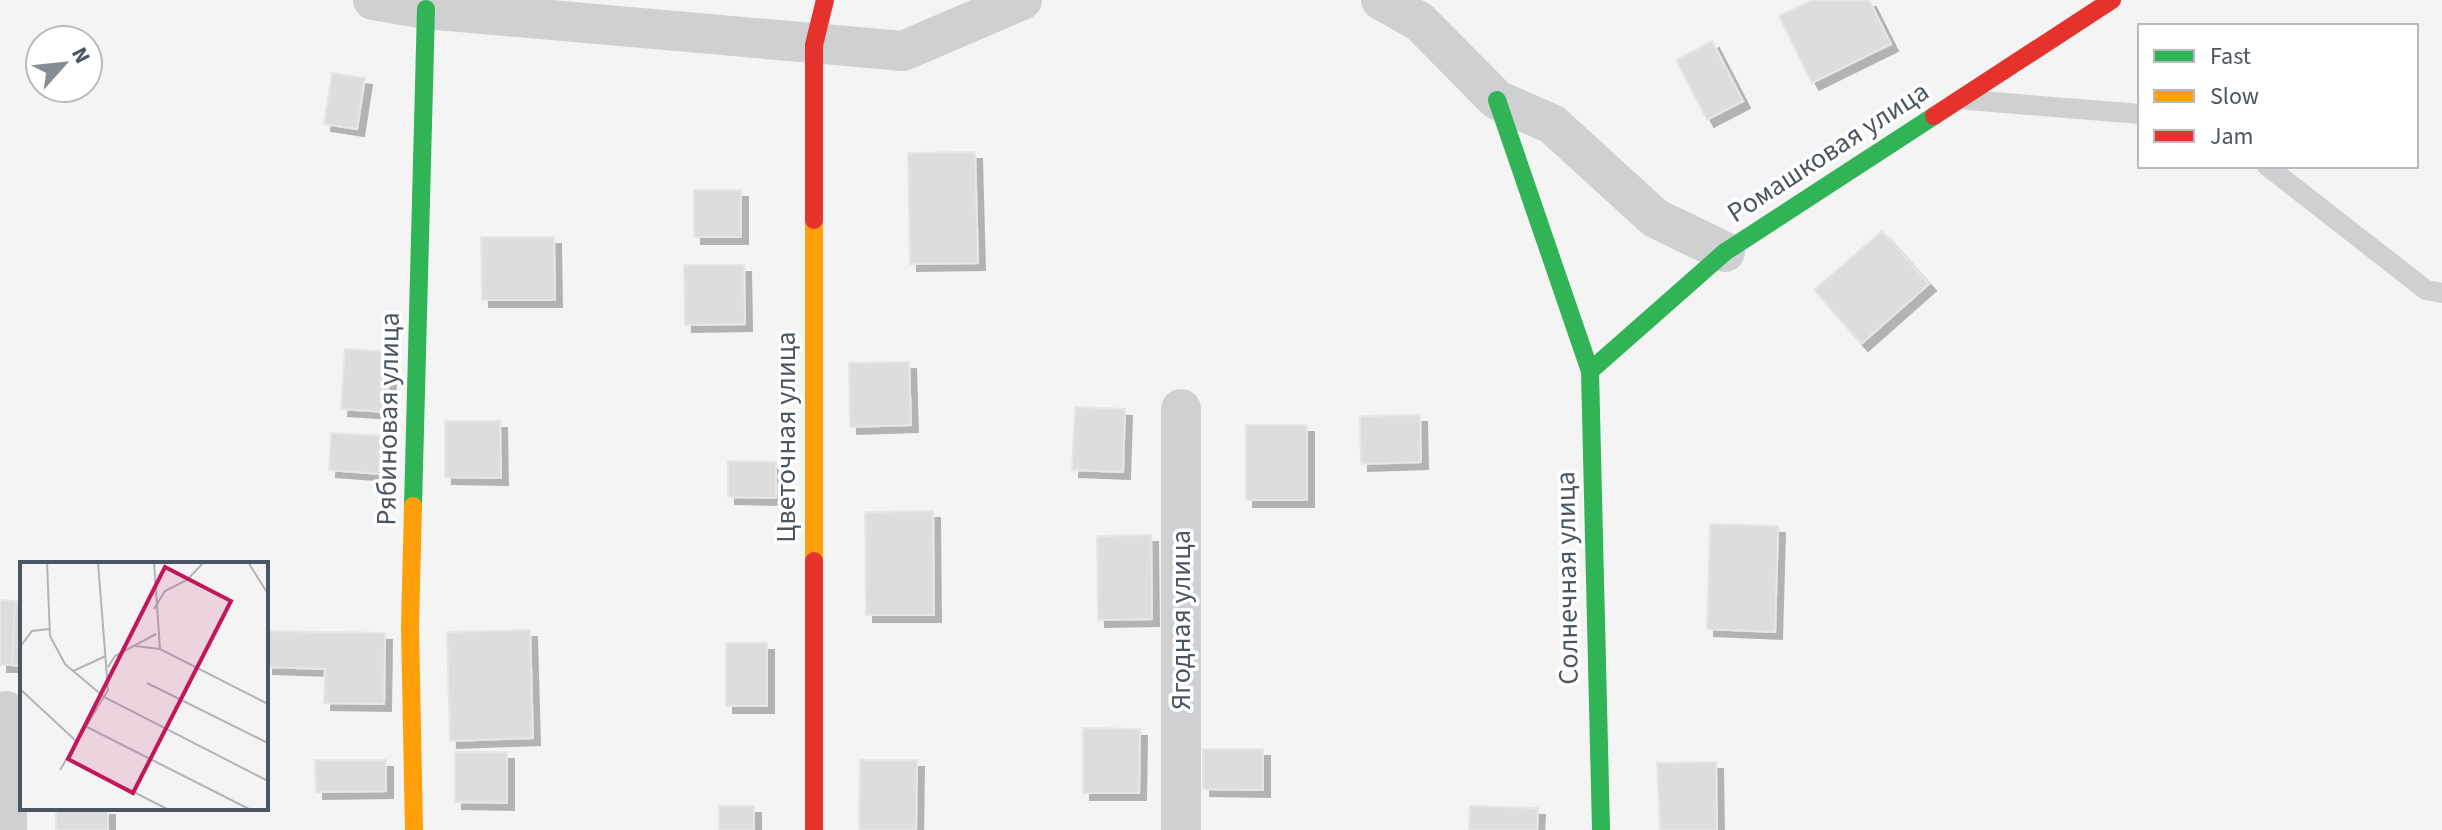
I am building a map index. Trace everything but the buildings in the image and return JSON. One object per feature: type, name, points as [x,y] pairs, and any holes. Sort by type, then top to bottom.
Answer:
[{"type":"street","points":[[373,0],[426,9],[903,51],[1022,0]]},
{"type":"street","name":"Цветочная улица","points":[[814,830],[814,45],[825,0]]},
{"type":"street","points":[[1381,0],[1420,22],[1497,100],[1552,124],[1655,218],[1725,252]]},
{"type":"street","name":"Ромашковая улица","points":[[1590,371],[1725,252],[2112,0]]},
{"type":"street","name":"Рябиновая улица","points":[[414,830],[410,627],[426,9]]},
{"type":"street","name":"Солнечная улица","points":[[1497,100],[1590,371],[1601,830]]},
{"type":"street","name":"Ягодная улица","points":[[1181,409],[1181,830]]},
{"type":"street","points":[[6,711],[7,830]]},
{"type":"lane","points":[[1958,100],[2138,114]]},
{"type":"lane","points":[[2270,168],[2426,290],[2442,293]]},
{"type":"traffic: fast","points":[[413,506],[426,9]]},
{"type":"traffic: fast","points":[[1497,100],[1590,371],[1601,830]]},
{"type":"traffic: fast","points":[[1590,371],[1725,252],[1934,116]]},
{"type":"traffic: slow","points":[[814,220],[814,561]]},
{"type":"traffic: slow","points":[[413,506],[410,627],[414,830]]},
{"type":"traffic: jam","points":[[814,220],[814,45],[825,0]]},
{"type":"traffic: jam","points":[[1934,116],[2112,0]]},
{"type":"traffic: jam","points":[[814,561],[814,830]]}]
